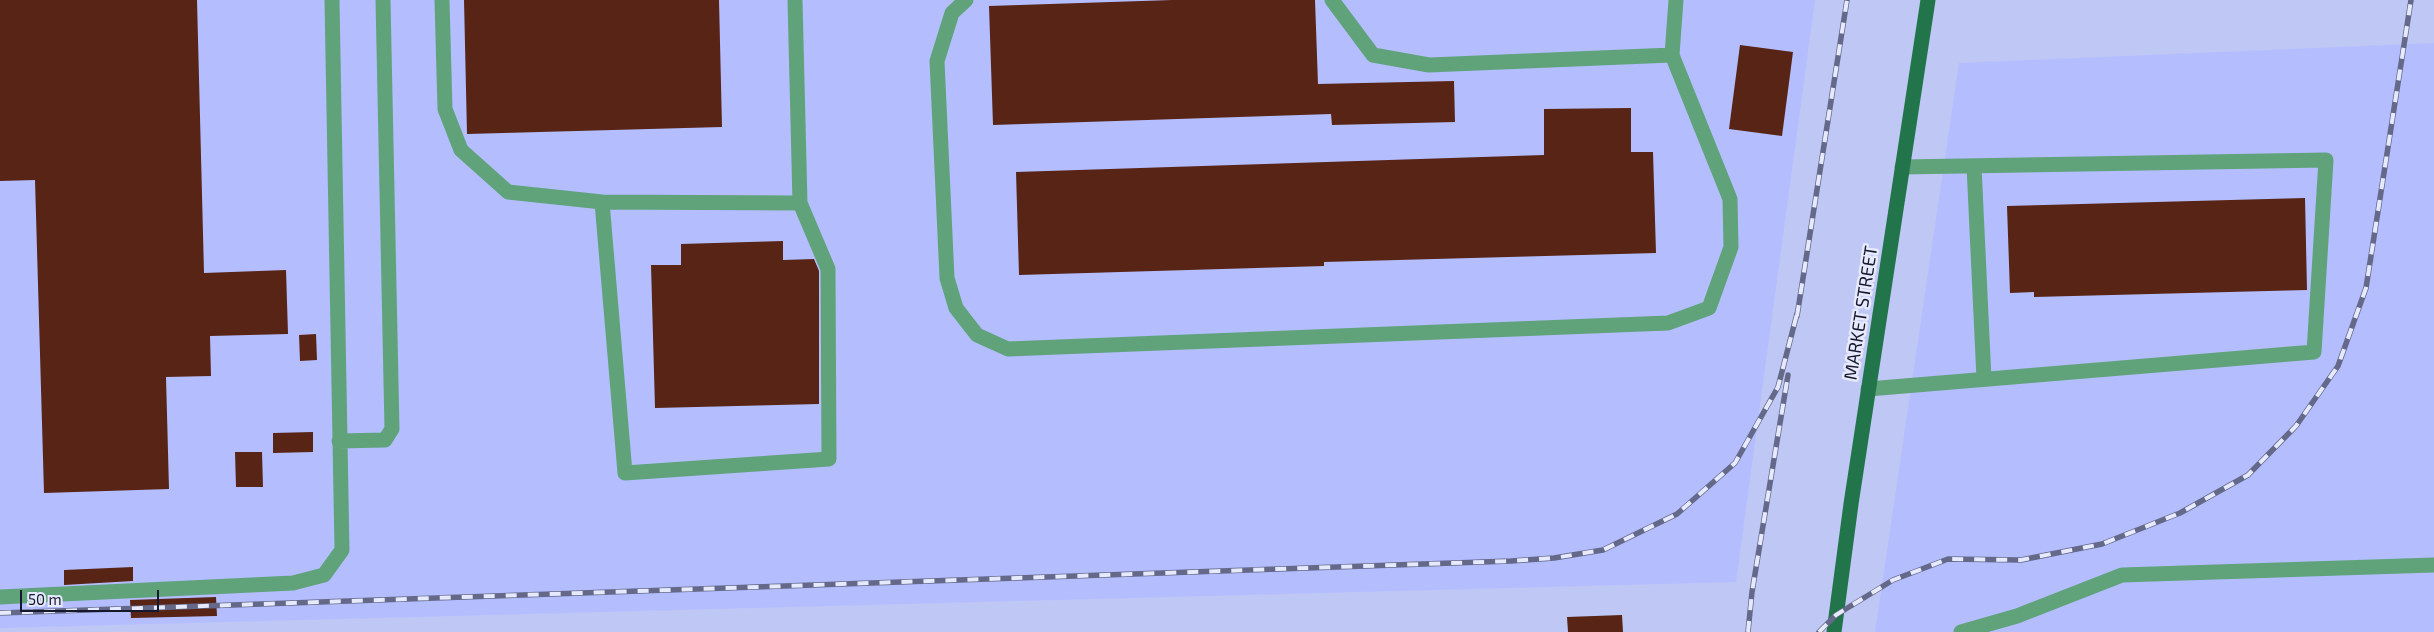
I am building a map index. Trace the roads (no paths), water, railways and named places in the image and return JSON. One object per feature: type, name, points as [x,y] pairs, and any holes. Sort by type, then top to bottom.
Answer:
[{"type":"main road","name":"MARKET STREET","points":[[1834,632],[1868,389],[1928,0]]},
{"type":"lane","points":[[0,597],[294,583],[324,575],[342,550],[332,0]]},
{"type":"lane","points":[[339,441],[385,440],[392,429],[383,0]]},
{"type":"lane","points":[[442,0],[444,109],[461,150],[508,192],[602,202],[800,203]]},
{"type":"lane","points":[[602,202],[625,473],[829,459],[828,269],[800,203],[795,0]]},
{"type":"lane","points":[[966,0],[952,13],[938,61],[947,278],[956,308],[976,335],[1008,349],[1668,324],[1708,308],[1731,247],[1730,199],[1672,55],[1676,0]]},
{"type":"lane","points":[[1332,0],[1373,56],[1429,66],[1672,55]]},
{"type":"lane","points":[[1868,389],[2314,352],[2326,160],[1902,167]]},
{"type":"lane","points":[[1974,166],[1984,379]]},
{"type":"lane","points":[[1961,632],[2017,616],[2122,575],[2434,565]]},
{"type":"railway","points":[[1797,316],[1847,0]]},
{"type":"railway","points":[[1819,632],[1836,615],[1893,580],[1948,559],[2021,560],[2102,544],[2180,513],[2248,475],[2296,426],[2338,366],[2366,288],[2411,0]]},
{"type":"railway","points":[[0,613],[1511,561],[1554,558],[1603,550],[1677,514],[1735,463],[1778,387],[1798,310]]},
{"type":"railway","points":[[1748,632],[1752,592],[1788,375]]}]
